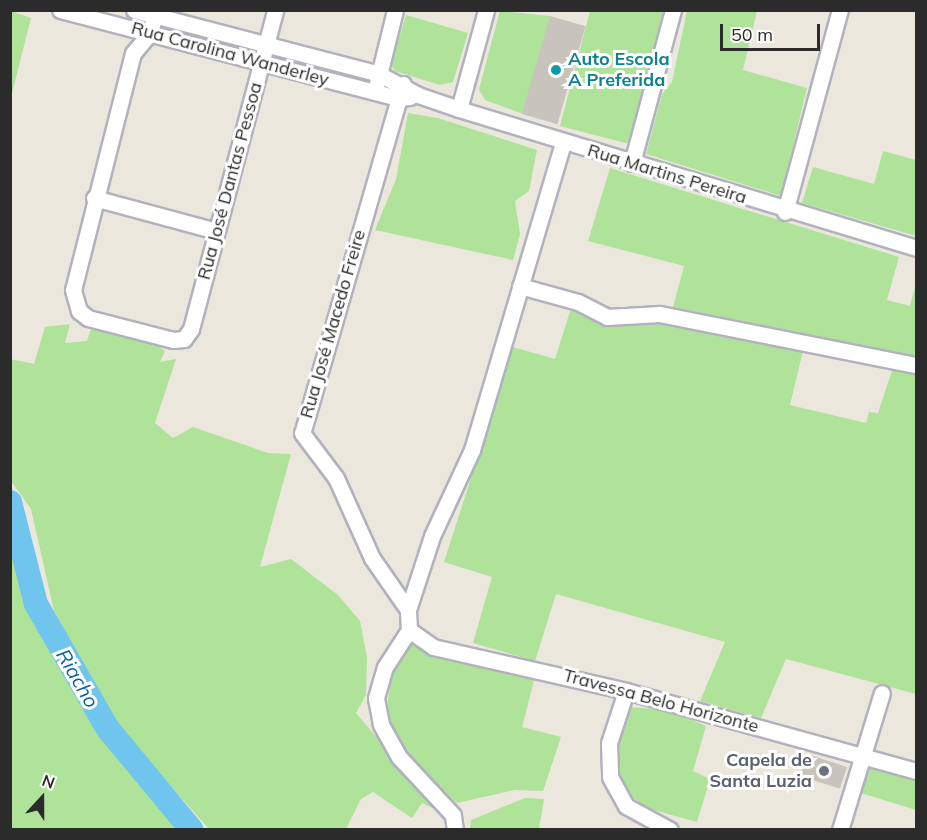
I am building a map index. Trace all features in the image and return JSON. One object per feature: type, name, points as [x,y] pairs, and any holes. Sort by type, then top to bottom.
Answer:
[{"type":"street","name":"Rua Carolina Wanderley","points":[[60,10],[375,92],[401,91]]},
{"type":"street","name":"Rua Carolina Wanderley","points":[[133,10],[156,13],[266,46],[379,74],[401,91]]},
{"type":"street","points":[[133,10],[127,27],[133,53]]},
{"type":"street","name":"Rua José Dantas Pessoa","points":[[94,198],[74,280],[79,311],[173,340],[184,339],[191,329],[275,10]]},
{"type":"street","points":[[375,92],[395,10]]},
{"type":"street","points":[[459,109],[486,10]]},
{"type":"street","points":[[632,164],[672,10]]},
{"type":"street","points":[[785,212],[840,10]]},
{"type":"street","points":[[156,13],[150,33],[133,53],[94,198],[216,231]]},
{"type":"street","name":"Rua Martins Pereira","points":[[401,91],[785,212],[916,248]]},
{"type":"street","name":"Rua José Macedo Freire","points":[[401,91],[302,433],[336,478],[372,558],[408,610]]},
{"type":"street","points":[[455,830],[453,815],[399,757],[381,723],[376,698],[385,667],[409,630],[408,610],[432,536],[472,450],[563,142]]},
{"type":"street","points":[[520,286],[578,302],[607,317],[660,314],[916,365]]},
{"type":"street","name":"Travessa Belo Horizonte","points":[[409,630],[433,647],[626,691],[916,771]]},
{"type":"street","points":[[626,691],[609,744],[610,777],[627,806],[670,830]]},
{"type":"street","points":[[840,830],[861,755],[882,693]]},
{"type":"green space","points":[[10,11],[31,18],[11,97]]},
{"type":"green space","points":[[500,11],[550,16],[526,115],[485,100],[479,89]]},
{"type":"green space","points":[[590,11],[663,11],[629,144],[560,126]]},
{"type":"green space","points":[[687,11],[757,11],[743,70],[807,88],[781,196],[646,154],[662,94],[672,82]]},
{"type":"green space","points":[[406,15],[468,33],[453,82],[440,85],[395,71],[391,65]]},
{"type":"green space","points":[[408,113],[438,118],[537,150],[529,191],[515,201],[520,234],[513,260],[375,230],[396,179]]},
{"type":"green space","points":[[883,151],[916,160],[916,236],[802,203],[813,167],[874,184]]},
{"type":"green space","points":[[610,168],[899,257],[887,300],[910,306],[916,283],[916,357],[673,307],[684,266],[588,241]]},
{"type":"green space","points":[[571,308],[603,325],[682,324],[804,347],[790,405],[866,423],[869,412],[878,413],[893,368],[916,373],[916,694],[786,659],[761,718],[700,701],[725,642],[556,594],[535,661],[473,643],[492,577],[444,562],[513,347],[555,359]]},
{"type":"green space","points":[[70,324],[65,343],[87,341],[91,329],[151,341],[165,351],[160,362],[176,359],[155,423],[173,438],[193,427],[268,453],[291,454],[260,567],[291,559],[338,595],[360,621],[367,658],[366,695],[356,713],[439,811],[422,803],[412,818],[373,792],[361,799],[346,829],[209,829],[118,727],[54,611],[31,509],[11,481],[10,359],[34,364],[45,327]]},
{"type":"green space","points":[[10,544],[40,635],[122,759],[184,829],[11,829]]},
{"type":"green space","points":[[408,644],[535,677],[522,727],[561,737],[543,791],[515,790],[457,803],[401,750],[385,716],[395,660]]},
{"type":"green space","points":[[628,707],[669,710],[706,726],[693,771],[710,779],[697,822],[646,808],[617,784],[613,746]]},
{"type":"green space","points":[[870,767],[916,782],[916,810],[861,793]]},
{"type":"green space","points":[[525,798],[544,799],[539,829],[470,829],[471,820]]},
{"type":"building","name":"Auto Escola A Preferida","points":[[550,16],[586,26],[557,124],[522,114]]},
{"type":"building","name":"Capela de Santa Luzia","points":[[807,754],[847,767],[840,789],[800,776]]},
{"type":"waterway","name":"Riacho","points":[[10,502],[36,604],[108,729],[192,830]]},
{"type":"place","name":"Auto Escola A Preferida","points":[[556,70]]},
{"type":"place","name":"Capela de Santa Luzia","points":[[824,771]]}]
